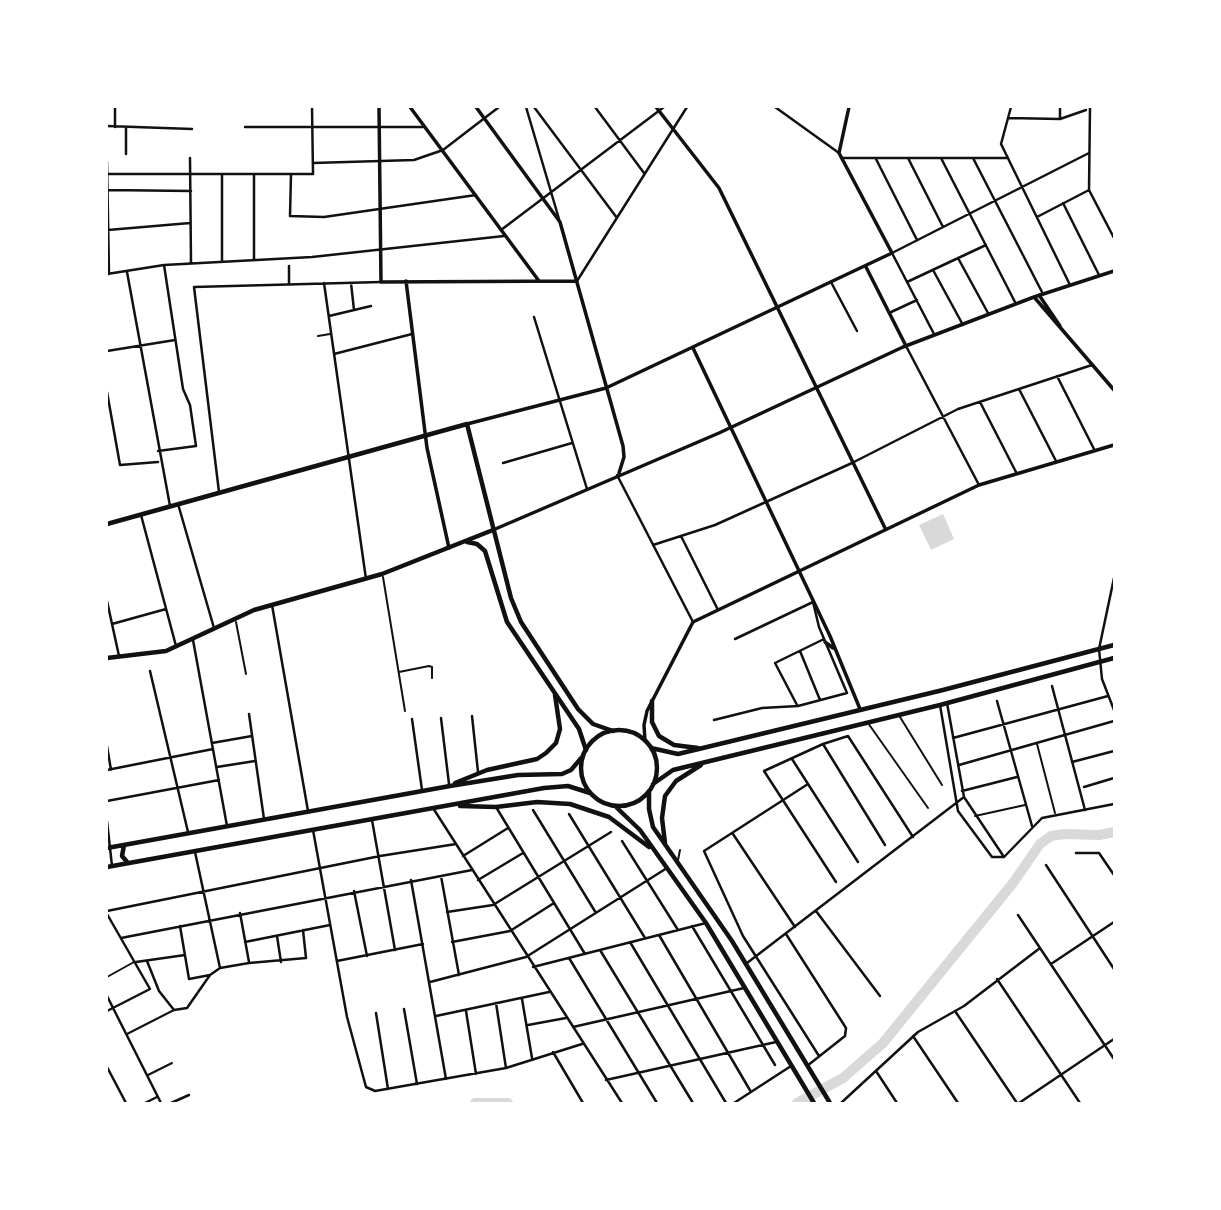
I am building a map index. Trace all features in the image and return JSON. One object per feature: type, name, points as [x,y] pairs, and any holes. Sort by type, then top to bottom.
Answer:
[{"type":"main road","points":[[107,524],[467,424],[511,598],[525,630],[583,715],[593,724],[613,731],[631,732],[651,748],[657,765],[649,791],[634,803],[615,806]]},
{"type":"main road","points":[[107,658],[156,654],[177,648],[236,617],[382,574],[493,530]]},
{"type":"main road","points":[[465,541],[476,543],[485,551],[507,622],[579,729],[585,753],[582,776],[590,793]]},
{"type":"main road","points":[[651,748],[673,755],[1114,645]]},
{"type":"main road","points":[[653,784],[673,770],[947,704],[1114,658]]},
{"type":"main road","points":[[450,786],[478,773],[537,759],[551,749],[560,729],[555,695]]},
{"type":"main road","points":[[652,701],[652,722],[659,736],[674,745],[703,748]]},
{"type":"main road","points":[[109,847],[422,790],[518,775],[562,774],[575,767],[596,738],[613,731]]},
{"type":"main road","points":[[665,844],[662,809],[667,792],[684,775],[709,761]]},
{"type":"main road","points":[[109,866],[561,786],[590,793],[602,802],[615,806],[635,823],[706,923],[814,1103]]},
{"type":"main road","points":[[649,791],[651,823],[746,964],[829,1102]]},
{"type":"main road","points":[[449,805],[496,807],[546,802],[588,808],[625,827],[661,860]]},
{"type":"main road","points":[[125,844],[122,856],[128,863]]},
{"type":"street","points":[[115,107],[115,127]]},
{"type":"street","points":[[107,174],[313,174],[312,107]]},
{"type":"street","points":[[379,107],[381,282]]},
{"type":"street","points":[[410,107],[539,281]]},
{"type":"street","points":[[475,107],[560,222]]},
{"type":"street","points":[[313,163],[404,162],[443,150],[499,107]]},
{"type":"street","points":[[526,107],[624,451],[617,475],[693,621]]},
{"type":"street","points":[[534,107],[617,218]]},
{"type":"street","points":[[595,107],[645,173]]},
{"type":"street","points":[[501,230],[657,109],[664,107]]},
{"type":"street","points":[[577,281],[687,107]]},
{"type":"street","points":[[775,107],[840,155],[934,335]]},
{"type":"street","points":[[840,155],[849,107]]},
{"type":"street","points":[[1011,107],[1000,138],[1070,285]]},
{"type":"street","points":[[1060,107],[1060,119]]},
{"type":"street","points":[[1006,118],[1060,119],[1088,108],[1089,190],[1114,238]]},
{"type":"street","points":[[657,109],[719,188],[885,528]]},
{"type":"street","points":[[107,126],[192,129]]},
{"type":"street","points":[[245,127],[425,127]]},
{"type":"street","points":[[126,128],[126,154]]},
{"type":"street","points":[[467,424],[606,388],[832,284],[1089,153]]},
{"type":"street","points":[[840,155],[875,158],[1008,158]]},
{"type":"street","points":[[190,158],[191,263]]},
{"type":"street","points":[[875,158],[916,240]]},
{"type":"street","points":[[908,158],[943,227]]},
{"type":"street","points":[[941,158],[1016,304]]},
{"type":"street","points":[[973,158],[1041,295],[1065,333]]},
{"type":"street","points":[[107,162],[108,274],[164,265],[381,251],[506,236]]},
{"type":"street","points":[[222,174],[222,260]]},
{"type":"street","points":[[254,174],[254,259]]},
{"type":"street","points":[[290,174],[290,216],[324,217],[476,195]]},
{"type":"street","points":[[107,190],[191,191]]},
{"type":"street","points":[[1037,217],[1089,190]]},
{"type":"street","points":[[1063,203],[1099,275]]},
{"type":"street","points":[[108,230],[190,223]]},
{"type":"street","points":[[907,282],[985,244]]},
{"type":"street","points":[[958,258],[989,314]]},
{"type":"street","points":[[158,451],[196,446],[175,340],[164,265]]},
{"type":"street","points":[[289,266],[289,284]]},
{"type":"street","points":[[866,267],[979,485]]},
{"type":"street","points":[[933,270],[963,324]]},
{"type":"street","points":[[127,271],[159,462],[170,506]]},
{"type":"street","points":[[493,530],[732,427],[814,386],[906,346],[1034,297],[1114,271]]},
{"type":"street","points":[[219,492],[194,287],[406,281],[577,281]]},
{"type":"street","points":[[406,281],[426,436],[449,548]]},
{"type":"street","points":[[324,283],[366,579]]},
{"type":"street","points":[[351,283],[354,310]]},
{"type":"street","points":[[832,284],[856,331]]},
{"type":"street","points":[[1034,297],[1114,390]]},
{"type":"street","points":[[889,313],[916,300]]},
{"type":"street","points":[[329,316],[371,306]]},
{"type":"street","points":[[534,317],[587,489]]},
{"type":"street","points":[[334,354],[413,333]]},
{"type":"street","points":[[318,336],[331,334]]},
{"type":"street","points":[[107,351],[175,340]]},
{"type":"street","points":[[692,348],[813,601],[860,709]]},
{"type":"street","points":[[653,545],[715,525],[852,463],[943,417],[1092,365]]},
{"type":"street","points":[[1057,376],[1095,450]]},
{"type":"street","points":[[1019,389],[1057,462]]},
{"type":"street","points":[[107,391],[120,465],[159,462]]},
{"type":"street","points":[[980,402],[1017,474]]},
{"type":"street","points":[[503,463],[572,443]]},
{"type":"street","points":[[645,741],[644,725],[652,701],[693,621],[979,485],[1114,445]]},
{"type":"street","points":[[178,504],[214,628]]},
{"type":"street","points":[[141,514],[177,648]]},
{"type":"street","points":[[681,536],[718,610]]},
{"type":"street","points":[[382,574],[405,711]]},
{"type":"street","points":[[1114,578],[1099,649],[1099,663],[1114,710]]},
{"type":"street","points":[[1109,594],[1114,593]]},
{"type":"street","points":[[107,601],[119,657]]},
{"type":"street","points":[[735,639],[813,601]]},
{"type":"street","points":[[714,720],[762,708],[797,706],[847,693],[824,640],[813,601]]},
{"type":"street","points":[[272,605],[308,811]]},
{"type":"street","points":[[112,625],[166,609]]},
{"type":"street","points":[[236,617],[246,674]]},
{"type":"street","points":[[192,639],[227,825]]},
{"type":"street","points":[[824,640],[835,649]]},
{"type":"street","points":[[797,706],[775,663],[824,640]]},
{"type":"street","points":[[800,651],[820,701]]},
{"type":"street","points":[[398,672],[429,666],[432,677]]},
{"type":"street","points":[[150,671],[188,832]]},
{"type":"street","points":[[1052,686],[1084,810]]},
{"type":"street","points":[[953,738],[1108,696]]},
{"type":"street","points":[[997,701],[1032,827]]},
{"type":"street","points":[[947,704],[962,792],[975,817],[1003,858]]},
{"type":"street","points":[[940,705],[956,803],[962,820],[992,858],[1003,858],[1032,827],[1055,813],[1114,804]]},
{"type":"street","points":[[248,714],[264,819]]},
{"type":"street","points":[[899,715],[942,785]]},
{"type":"street","points":[[472,716],[478,773]]},
{"type":"street","points":[[441,718],[450,786]]},
{"type":"street","points":[[412,719],[422,790]]},
{"type":"street","points":[[958,765],[1114,721]]},
{"type":"street","points":[[867,722],[928,808]]},
{"type":"street","points":[[212,743],[252,736]]},
{"type":"street","points":[[836,882],[764,771],[823,744],[848,736],[913,837]]},
{"type":"street","points":[[1037,743],[1055,813]]},
{"type":"street","points":[[823,744],[885,845]]},
{"type":"street","points":[[107,746],[109,770],[213,749]]},
{"type":"street","points":[[1072,762],[1114,751]]},
{"type":"street","points":[[792,758],[858,862]]},
{"type":"street","points":[[216,767],[255,761]]},
{"type":"street","points":[[962,792],[1017,778]]},
{"type":"street","points":[[1084,787],[1114,778]]},
{"type":"street","points":[[107,801],[219,780]]},
{"type":"street","points":[[808,784],[704,851],[722,895],[757,957],[820,1056]]},
{"type":"street","points":[[746,964],[964,797]]},
{"type":"street","points":[[975,817],[1025,805]]},
{"type":"street","points":[[496,807],[585,954]]},
{"type":"street","points":[[433,808],[622,1103]]},
{"type":"street","points":[[533,810],[596,913]]},
{"type":"street","points":[[569,814],[645,938]]},
{"type":"street","points":[[372,820],[395,950]]},
{"type":"street","points":[[107,821],[109,866]]},
{"type":"street","points":[[463,856],[509,827]]},
{"type":"street","points":[[313,830],[347,1017],[366,1087],[375,1091],[476,1074],[506,1068],[582,1044]]},
{"type":"street","points":[[447,912],[494,905],[611,832]]},
{"type":"street","points":[[733,833],[795,927]]},
{"type":"street","points":[[622,841],[678,930]]},
{"type":"street","points":[[107,1011],[150,989],[107,913],[380,856],[456,844]]},
{"type":"street","points":[[678,861],[680,850]]},
{"type":"street","points":[[195,851],[219,968]]},
{"type":"street","points":[[478,880],[524,853]]},
{"type":"street","points":[[1076,853],[1100,853],[1114,876]]},
{"type":"street","points":[[1046,865],[1114,968]]},
{"type":"street","points":[[430,982],[526,957],[667,869]]},
{"type":"street","points":[[121,937],[324,896],[472,870]]},
{"type":"street","points":[[441,876],[458,975]]},
{"type":"street","points":[[411,880],[446,1079]]},
{"type":"street","points":[[354,891],[367,956]]},
{"type":"street","points":[[453,942],[510,930],[554,903]]},
{"type":"street","points":[[816,911],[880,996]]},
{"type":"street","points":[[240,913],[249,963]]},
{"type":"street","points":[[1018,915],[1114,1059]]},
{"type":"street","points":[[1051,964],[1114,922]]},
{"type":"street","points":[[533,967],[706,923]]},
{"type":"street","points":[[246,942],[330,925]]},
{"type":"street","points":[[180,926],[190,979],[211,975]]},
{"type":"street","points":[[692,926],[775,1065]]},
{"type":"street","points":[[126,1034],[174,1010],[183,1010],[219,968],[306,958],[303,930]]},
{"type":"street","points":[[786,934],[846,1031],[845,1036],[806,1067]]},
{"type":"street","points":[[659,935],[751,1092]]},
{"type":"street","points":[[277,936],[281,962]]},
{"type":"street","points":[[630,942],[726,1103]]},
{"type":"street","points":[[337,961],[423,944]]},
{"type":"street","points":[[841,1103],[913,1036],[955,1011],[1040,948]]},
{"type":"street","points":[[600,950],[692,1103]]},
{"type":"street","points":[[107,977],[135,962],[185,955]]},
{"type":"street","points":[[569,958],[657,1103]]},
{"type":"street","points":[[147,961],[152,977],[174,1010]]},
{"type":"street","points":[[146,980],[152,977]]},
{"type":"street","points":[[997,979],[1080,1103]]},
{"type":"street","points":[[572,1028],[744,988]]},
{"type":"street","points":[[435,1016],[549,992]]},
{"type":"street","points":[[107,996],[161,1103]]},
{"type":"street","points":[[522,998],[532,1058]]},
{"type":"street","points":[[496,1003],[506,1068]]},
{"type":"street","points":[[404,1009],[417,1084]]},
{"type":"street","points":[[466,1010],[476,1074]]},
{"type":"street","points":[[955,1011],[1018,1103],[1114,1039]]},
{"type":"street","points":[[376,1013],[388,1089]]},
{"type":"street","points":[[526,1025],[566,1018]]},
{"type":"street","points":[[913,1036],[958,1103]]},
{"type":"street","points":[[606,1080],[776,1042]]},
{"type":"street","points":[[553,1052],[583,1103]]},
{"type":"street","points":[[147,1076],[172,1063]]},
{"type":"street","points":[[734,1103],[791,1066]]},
{"type":"street","points":[[107,1067],[126,1103]]},
{"type":"street","points":[[876,1071],[897,1103]]},
{"type":"street","points":[[171,1103],[189,1095]]},
{"type":"street","points":[[145,1103],[158,1097]]},
{"type":"shaded area","points":[[943,514],[954,539],[931,550],[919,525]]},
{"type":"waterway","points":[[797,1103],[843,1078],[883,1043],[1013,883],[1040,844],[1051,836],[1114,832]]},
{"type":"waterway","points":[[475,1103],[508,1103]]}]
